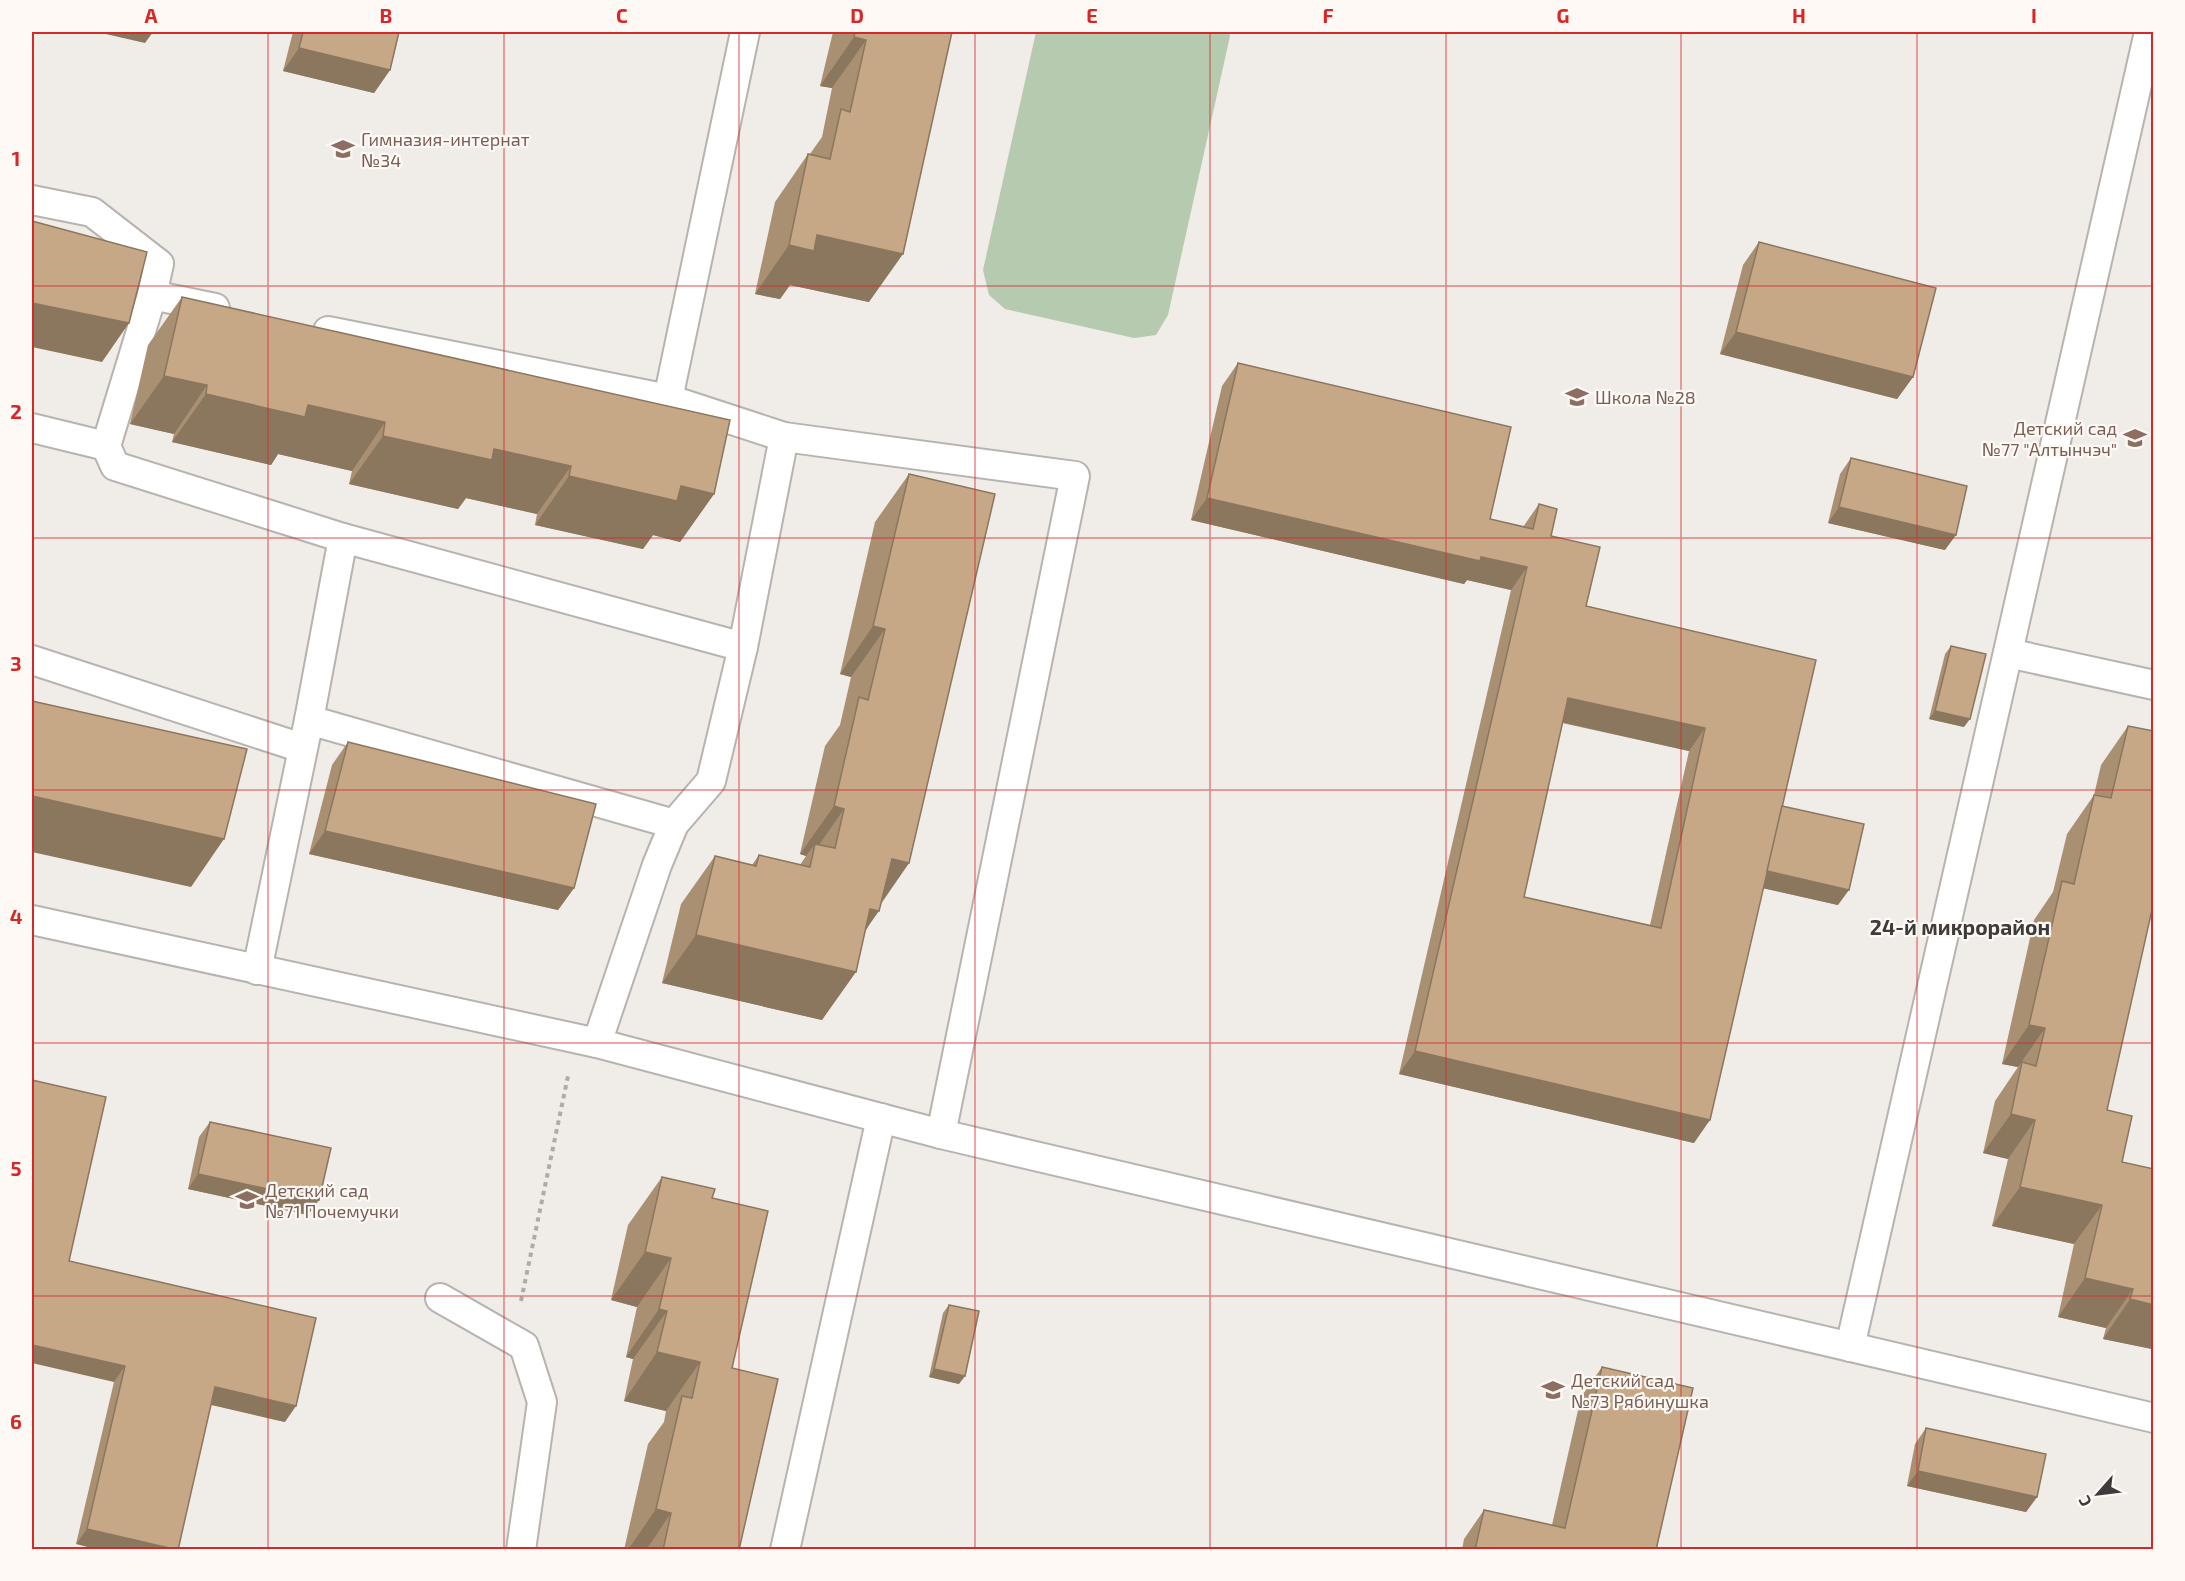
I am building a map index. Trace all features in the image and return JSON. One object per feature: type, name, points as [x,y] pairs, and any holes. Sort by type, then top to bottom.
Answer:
[{"type":"lane","points":[[668,399],[745,32]]},
{"type":"lane","points":[[1850,1347],[2149,32]]},
{"type":"lane","points":[[32,200],[92,212],[159,264],[152,295],[106,446],[115,466],[343,538],[743,647]]},
{"type":"lane","points":[[152,295],[245,314]]},
{"type":"lane","points":[[304,326],[668,399],[784,437],[1075,476],[941,1134]]},
{"type":"lane","points":[[32,428],[106,446]]},
{"type":"lane","points":[[586,1041],[674,824],[711,781],[743,647],[784,437]]},
{"type":"lane","points":[[257,970],[309,720],[343,538]]},
{"type":"lane","points":[[2008,653],[2154,685]]},
{"type":"lane","points":[[32,660],[302,748]]},
{"type":"lane","points":[[309,720],[674,824]]},
{"type":"lane","points":[[32,920],[586,1041],[941,1134],[2154,1418]]},
{"type":"lane","points":[[785,1550],[881,1118]]},
{"type":"lane","points":[[440,1298],[524,1346],[542,1402],[521,1550]]},
{"type":"path","points":[[513,1340],[586,1041]]},
{"type":"green space","points":[[1036,32],[1229,32],[1230,36],[1168,315],[1156,335],[1134,338],[1005,309],[989,295],[983,270]]},
{"type":"building","points":[[303,32],[399,32],[390,70],[299,48]]},
{"type":"building","points":[[855,32],[952,32],[903,254],[817,235],[814,251],[789,245],[808,154],[830,159],[841,109],[850,112],[866,40],[854,37]]},
{"type":"building","points":[[32,221],[147,252],[129,323],[32,303]]},
{"type":"building","points":[[1759,242],[1936,288],[1913,377],[1736,332]]},
{"type":"building","points":[[182,297],[730,420],[714,494],[681,486],[677,501],[569,476],[571,466],[494,449],[492,460],[383,436],[385,422],[308,405],[305,417],[206,394],[207,385],[164,376]]},
{"type":"building","points":[[1238,363],[1511,427],[1490,519],[1533,529],[1539,504],[1557,509],[1551,536],[1600,547],[1586,606],[1816,660],[1710,1120],[1415,1051],[1527,567],[1481,557],[1480,561],[1207,498]],"holes":[[[1568,698],[1705,728],[1661,928],[1524,897]]]},
{"type":"building","points":[[1851,458],[1967,486],[1956,535],[1839,507]]},
{"type":"building","points":[[909,474],[995,494],[909,863],[892,859],[879,911],[870,909],[856,972],[696,935],[715,856],[756,866],[759,855],[810,867],[815,844],[835,848],[844,809],[834,806],[859,697],[868,700],[885,629],[873,626]]},
{"type":"building","points":[[1951,646],[1986,654],[1970,719],[1935,711]]},
{"type":"building","points":[[32,701],[247,749],[224,839],[32,796]]},
{"type":"building","points":[[2128,726],[2154,731],[2154,901],[2107,1110],[2132,1116],[2122,1162],[2154,1169],[2154,1305],[2130,1299],[2133,1289],[2085,1278],[2102,1205],[2020,1187],[2035,1120],[2011,1114],[2022,1062],[2036,1066],[2045,1028],[2029,1025],[2062,881],[2074,884],[2094,795],[2111,798]]},
{"type":"building","points":[[348,742],[596,804],[574,888],[325,831]]},
{"type":"building","points":[[1782,806],[1864,824],[1849,890],[1767,871]]},
{"type":"building","points":[[32,1080],[106,1097],[69,1261],[316,1318],[296,1406],[215,1387],[178,1550],[87,1529],[125,1366],[32,1345]]},
{"type":"building","points":[[210,1122],[331,1148],[319,1200],[198,1174]]},
{"type":"building","points":[[662,1177],[715,1189],[712,1198],[768,1211],[732,1368],[778,1379],[739,1550],[663,1550],[671,1513],[656,1509],[682,1396],[692,1398],[700,1362],[657,1352],[667,1311],[659,1309],[671,1258],[645,1252]]},
{"type":"building","points":[[949,1305],[979,1311],[965,1376],[934,1369]]},
{"type":"building","points":[[1602,1367],[1693,1388],[1656,1550],[1475,1550],[1484,1510],[1565,1528]]},
{"type":"building","points":[[1926,1428],[2046,1454],[2037,1497],[1918,1471]]},
{"type":"place","name":"Гимназия-интернат №34","points":[[343,149]]},
{"type":"place","name":"Школа №28","points":[[1577,397]]},
{"type":"place","name":"Детский сад №77 \"Алтынчэч\"","points":[[2135,438]]},
{"type":"place","name":"Детский сад №71 Почемучки","points":[[247,1200]]},
{"type":"place","name":"Детский сад №73 Рябинушка","points":[[1553,1390]]},
{"type":"district","name":"24-й микрорайон","points":[[1960,926]]}]
